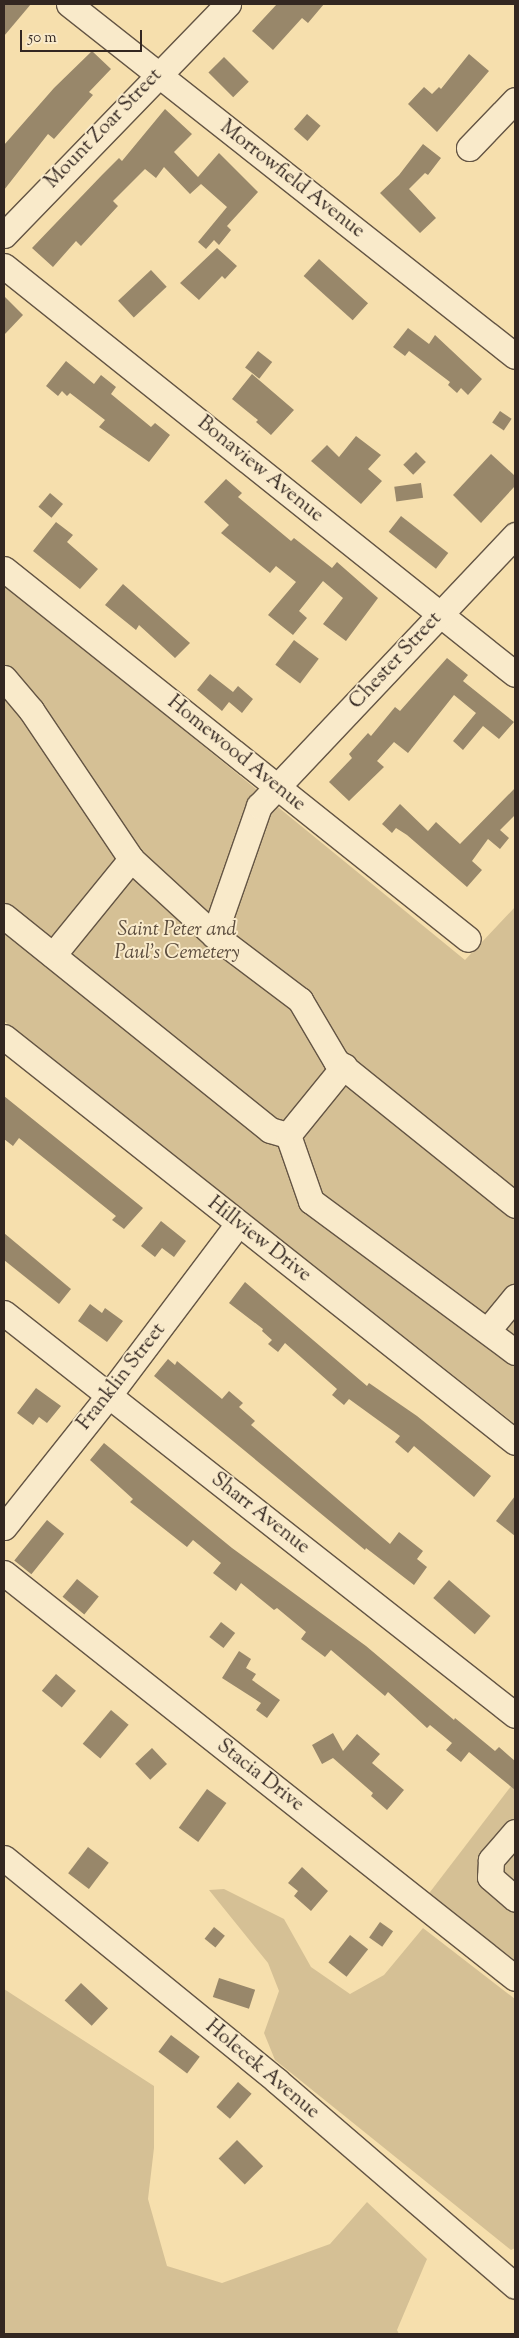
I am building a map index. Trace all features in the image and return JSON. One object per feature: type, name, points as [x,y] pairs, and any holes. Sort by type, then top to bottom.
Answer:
[{"type":"street","name":"Morrowfield Avenue","points":[[69,4],[515,356]]},
{"type":"street","name":"Mount Zoar Street","points":[[4,236],[156,74],[228,4]]},
{"type":"street","points":[[469,148],[515,100]]},
{"type":"street","name":"Bonaview Avenue","points":[[4,266],[515,674]]},
{"type":"street","name":"Chester Street","points":[[214,935],[259,806],[515,535]]},
{"type":"street","name":"Homewood Avenue","points":[[4,569],[468,939]]},
{"type":"street","points":[[4,678],[32,710],[131,859],[214,935],[300,1000],[336,1060],[515,1205]]},
{"type":"street","points":[[54,955],[131,859]]},
{"type":"street","points":[[4,916],[270,1130],[288,1135]]},
{"type":"street","name":"Hillview Drive","points":[[4,1036],[238,1224],[515,1442]]},
{"type":"street","points":[[288,1135],[344,1066]]},
{"type":"street","points":[[288,1135],[311,1201],[488,1330],[515,1352]]},
{"type":"street","name":"Franklin Street","points":[[4,1527],[109,1396],[238,1224]]},
{"type":"street","points":[[488,1330],[515,1297]]},
{"type":"street","name":"Sharr Avenue","points":[[4,1313],[515,1715]]},
{"type":"street","name":"Stacia Drive","points":[[4,1574],[515,1978]]},
{"type":"street","points":[[515,1832],[491,1860],[490,1877],[515,1898]]},
{"type":"street","name":"Holecek Avenue","points":[[4,1858],[278,2081],[515,2286]]},
{"type":"green space","name":"Saint Peter and Paul's Cemetery","points":[[4,583],[465,960],[515,907],[515,1424],[4,1021]]},
{"type":"green space","points":[[515,1781],[515,1960],[427,1896]]},
{"type":"green space","points":[[224,1889],[284,1919],[311,1967],[350,1994],[384,1975],[423,1928],[515,1999],[515,2248],[511,2250],[275,2060],[264,2033],[279,1991],[268,1963],[209,1890]]},
{"type":"green space","points":[[4,1989],[154,2086],[154,2148],[148,2199],[167,2266],[222,2283],[330,2244],[367,2202],[427,2259],[397,2330],[399,2334],[4,2334]]},
{"type":"building","points":[[4,4],[31,4],[4,36]]},
{"type":"building","points":[[277,4],[324,4],[308,23],[302,18],[273,50],[252,31]]},
{"type":"building","points":[[92,51],[111,69],[89,92],[93,95],[54,139],[48,134],[4,190],[4,145],[54,88]]},
{"type":"building","points":[[469,54],[489,71],[437,132],[408,104],[424,87],[432,94],[439,87],[441,89]]},
{"type":"building","points":[[224,57],[249,82],[233,97],[208,73]]},
{"type":"building","points":[[165,109],[192,134],[174,152],[198,177],[219,153],[258,192],[227,226],[231,230],[219,245],[214,240],[206,249],[198,242],[227,207],[201,184],[190,194],[164,167],[156,178],[145,169],[113,201],[118,206],[81,246],[76,241],[53,267],[32,248],[119,158],[122,161]]},
{"type":"building","points":[[307,114],[321,126],[307,141],[294,129]]},
{"type":"building","points":[[423,144],[441,158],[428,175],[425,173],[409,189],[436,218],[420,233],[380,193],[399,175]]},
{"type":"building","points":[[217,248],[237,266],[225,279],[222,276],[199,300],[180,283]]},
{"type":"building","points":[[319,259],[368,303],[353,320],[304,276]]},
{"type":"building","points":[[151,270],[167,287],[134,318],[118,301]]},
{"type":"building","points":[[4,296],[23,315],[4,335]]},
{"type":"building","points":[[408,328],[429,344],[435,335],[482,379],[468,395],[461,388],[457,393],[448,385],[450,382],[409,351],[405,356],[393,347]]},
{"type":"building","points":[[258,351],[272,362],[259,379],[245,368]]},
{"type":"building","points":[[66,361],[94,384],[101,375],[116,387],[111,394],[151,427],[155,423],[170,435],[149,462],[99,427],[105,420],[70,393],[67,396],[62,391],[58,396],[46,386]]},
{"type":"building","points":[[252,374],[294,410],[271,435],[256,422],[258,420],[232,399]]},
{"type":"building","points":[[500,411],[512,419],[504,430],[492,423]]},
{"type":"building","points":[[356,436],[381,455],[368,469],[382,481],[361,504],[311,461],[327,445],[339,457]]},
{"type":"building","points":[[416,452],[426,462],[413,475],[403,465]]},
{"type":"building","points":[[491,454],[515,476],[515,486],[481,523],[453,495]]},
{"type":"building","points":[[226,479],[242,493],[238,497],[291,541],[294,538],[332,568],[337,562],[378,598],[346,641],[323,624],[343,598],[323,581],[299,611],[307,618],[293,635],[268,615],[296,582],[276,566],[270,573],[221,533],[229,525],[204,502]]},
{"type":"building","points":[[421,483],[423,498],[396,502],[394,487]]},
{"type":"building","points":[[50,493],[63,504],[51,518],[38,507]]},
{"type":"building","points":[[401,516],[448,553],[436,569],[389,532]]},
{"type":"building","points":[[56,522],[73,535],[67,542],[98,569],[80,589],[33,551]]},
{"type":"building","points":[[123,584],[190,643],[175,658],[139,625],[136,630],[105,605]]},
{"type":"building","points":[[294,640],[319,659],[300,683],[275,665]]},
{"type":"building","points":[[447,658],[468,675],[463,681],[514,722],[499,739],[483,726],[463,750],[453,741],[476,713],[454,695],[408,753],[394,742],[377,761],[384,767],[349,801],[329,782],[352,758],[349,754],[368,733],[371,736],[395,707],[400,711]]},
{"type":"building","points":[[210,674],[233,692],[238,686],[253,699],[242,713],[229,702],[222,711],[197,690]]},
{"type":"building","points":[[515,788],[515,815],[500,830],[509,838],[500,849],[488,839],[472,861],[482,870],[467,887],[407,835],[396,828],[392,833],[382,824],[400,804],[428,831],[436,822],[460,844]]},
{"type":"building","points":[[4,1096],[143,1208],[124,1229],[112,1220],[116,1216],[19,1138],[13,1146],[4,1139]]},
{"type":"building","points":[[161,1221],[186,1241],[174,1257],[162,1248],[155,1257],[141,1246]]},
{"type":"building","points":[[4,1233],[71,1289],[59,1304],[4,1260]]},
{"type":"building","points":[[245,1282],[367,1386],[369,1383],[417,1416],[491,1476],[474,1497],[414,1446],[408,1453],[395,1442],[400,1436],[349,1399],[344,1405],[332,1395],[337,1389],[285,1343],[278,1352],[268,1344],[272,1340],[262,1331],[263,1329],[229,1303]]},
{"type":"building","points":[[90,1304],[102,1313],[105,1308],[123,1321],[107,1342],[78,1321]]},
{"type":"building","points":[[168,1359],[175,1365],[177,1361],[222,1399],[229,1391],[243,1403],[239,1407],[255,1421],[251,1425],[390,1544],[399,1532],[423,1551],[417,1559],[427,1567],[414,1585],[366,1548],[365,1550],[154,1376]]},
{"type":"building","points":[[36,1388],[61,1406],[47,1423],[39,1417],[33,1425],[17,1413]]},
{"type":"building","points":[[104,1443],[232,1548],[366,1646],[454,1720],[455,1718],[495,1751],[499,1747],[515,1761],[515,1790],[469,1752],[461,1762],[446,1750],[452,1743],[430,1725],[427,1728],[388,1692],[385,1696],[331,1650],[325,1657],[301,1639],[306,1632],[277,1608],[274,1610],[241,1583],[236,1591],[213,1573],[221,1563],[193,1540],[187,1547],[130,1502],[133,1499],[90,1460]]},
{"type":"building","points":[[515,1496],[515,1536],[496,1521]]},
{"type":"building","points":[[47,1520],[64,1534],[31,1574],[14,1560]]},
{"type":"building","points":[[77,1579],[99,1597],[84,1614],[63,1597]]},
{"type":"building","points":[[449,1580],[491,1616],[475,1634],[433,1598]]},
{"type":"building","points":[[221,1622],[235,1633],[223,1648],[209,1637]]},
{"type":"building","points":[[239,1651],[251,1659],[246,1668],[256,1674],[252,1680],[280,1700],[267,1718],[256,1710],[261,1703],[222,1678]]},
{"type":"building","points":[[56,1674],[76,1691],[62,1708],[42,1691]]},
{"type":"building","points":[[111,1710],[129,1725],[100,1758],[83,1744]]},
{"type":"building","points":[[333,1733],[343,1751],[357,1734],[380,1754],[372,1763],[404,1790],[387,1810],[371,1796],[373,1793],[333,1758],[322,1764],[312,1745]]},
{"type":"building","points":[[152,1748],[167,1764],[150,1780],[135,1764]]},
{"type":"building","points":[[207,1789],[226,1803],[198,1842],[179,1828]]},
{"type":"building","points":[[88,1847],[109,1863],[89,1889],[68,1873]]},
{"type":"building","points":[[302,1867],[328,1891],[311,1911],[294,1896],[298,1891],[288,1883]]},
{"type":"building","points":[[380,1922],[393,1931],[382,1947],[369,1938]]},
{"type":"building","points":[[214,1927],[225,1936],[215,1947],[205,1939]]},
{"type":"building","points":[[350,1935],[368,1949],[347,1977],[328,1963]]},
{"type":"building","points":[[219,1978],[255,1990],[249,2009],[213,1997]]},
{"type":"building","points":[[81,1983],[108,2008],[92,2026],[65,2001]]},
{"type":"building","points":[[171,2035],[200,2057],[187,2073],[158,2052]]},
{"type":"building","points":[[238,2082],[252,2094],[230,2119],[216,2107]]},
{"type":"building","points":[[237,2140],[263,2166],[245,2185],[219,2158]]}]
